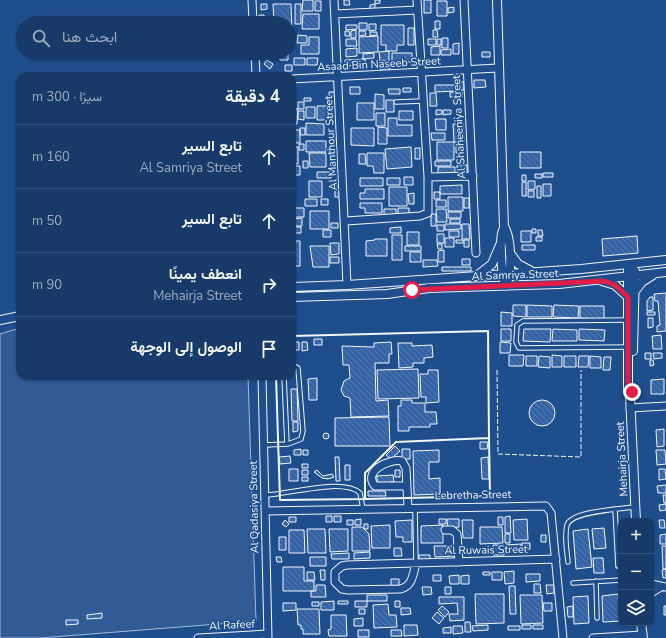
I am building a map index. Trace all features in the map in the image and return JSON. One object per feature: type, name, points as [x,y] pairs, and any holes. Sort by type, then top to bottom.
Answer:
[{"type":"street","points":[[252,0],[253,16]]},
{"type":"street","name":"Al Manthour Street","points":[[334,0],[346,221],[347,286]]},
{"type":"street","points":[[346,221],[425,215],[428,213],[428,177],[416,0]]},
{"type":"street","name":"Al Shaheeniya Street","points":[[464,0],[476,253]]},
{"type":"street","points":[[496,0],[504,228],[506,231],[510,252],[505,286]]},
{"type":"street","points":[[335,14],[417,10]]},
{"type":"street","points":[[255,60],[256,72]]},
{"type":"street","name":"Asaad Bin Naseeb Street","points":[[296,79],[498,68]]},
{"type":"street","points":[[428,177],[473,176]]},
{"type":"street","points":[[504,228],[502,231],[502,242],[506,273]]},
{"type":"street","points":[[478,275],[492,264],[502,242]]},
{"type":"street","points":[[510,252],[520,266],[536,272]]},
{"type":"street","name":"Al Samriya Street","points":[[296,287],[347,286],[478,275],[536,272],[666,260]]},
{"type":"street","name":"Mehairja Street","points":[[631,264],[635,291],[632,390],[630,396],[630,408],[636,518]]},
{"type":"street","name":"Al Samriya Street","points":[[296,297],[380,294],[421,289],[581,283],[666,272]]},
{"type":"street","points":[[635,291],[642,282],[656,273]]},
{"type":"street","name":"Mehairja Street","points":[[630,396],[628,390],[628,297],[632,276]]},
{"type":"street","points":[[581,283],[604,281],[612,283],[628,297]]},
{"type":"street","points":[[0,320],[16,317]]},
{"type":"street","name":"Al Qadasiya Street","points":[[262,380],[268,636]]},
{"type":"street","points":[[630,408],[666,406]]},
{"type":"street","points":[[407,486],[375,486],[372,480],[372,475],[374,471],[386,462],[396,460],[402,462],[406,468],[407,486],[411,508]]},
{"type":"street","name":"Lebretha Street","points":[[265,511],[546,506],[551,513],[564,638]]},
{"type":"street","points":[[445,530],[452,530],[457,534],[459,562]]},
{"type":"street","name":"Al Ruwais Street","points":[[416,563],[410,583],[406,587],[400,589],[348,590],[342,589],[335,582],[335,572],[342,566],[416,563],[556,559]]},
{"type":"street","points":[[654,585],[664,587]]},
{"type":"street","points":[[654,592],[664,587]]},
{"type":"street","points":[[593,638],[643,636],[641,626]]},
{"type":"street","name":"Al Rafeef","points":[[198,638],[268,636]]},
{"type":"lane","points":[[396,102],[423,101]]},
{"type":"lane","points":[[628,320],[522,321],[517,325],[516,342],[519,348],[628,347]]},
{"type":"lane","points":[[264,445],[287,444],[301,439],[303,431],[299,377],[298,368],[296,367]]},
{"type":"lane","points":[[284,380],[287,444]]},
{"type":"lane","points":[[265,495],[280,495],[302,490],[332,487],[350,487],[360,493],[363,509]]},
{"type":"lane","points":[[568,562],[566,532],[567,524],[570,520],[580,515],[635,507]]},
{"type":"lane","points":[[411,508],[416,563]]},
{"type":"lane","points":[[615,509],[618,566]]},
{"type":"lane","points":[[572,583],[618,580]]},
{"type":"lane","points":[[596,582],[597,618]]},
{"type":"shaded area","points":[[16,329],[16,380],[248,380],[256,621],[40,638],[0,638],[0,334]]},
{"type":"building","points":[[303,0],[313,0],[313,11],[302,11]]},
{"type":"building","points":[[344,0],[349,0],[350,5],[344,5]]},
{"type":"building","points":[[375,0],[380,0],[380,3],[375,4]]},
{"type":"building","points":[[424,0],[431,0],[431,13],[424,13]]},
{"type":"building","points":[[315,1],[321,1],[321,11],[315,11]]},
{"type":"building","points":[[437,1],[447,1],[447,16],[437,16]]},
{"type":"building","points":[[261,4],[267,4],[267,9],[261,10]]},
{"type":"building","points":[[273,4],[291,4],[291,16],[274,16]]},
{"type":"building","points":[[295,4],[301,4],[301,24],[296,24]]},
{"type":"building","points":[[375,4],[375,9],[370,9],[370,5]]},
{"type":"building","points":[[454,7],[454,12],[448,13],[448,8]]},
{"type":"building","points":[[303,14],[319,14],[319,29],[302,29]]},
{"type":"building","points":[[435,21],[440,21],[440,29],[435,29]]},
{"type":"building","points":[[359,23],[367,23],[367,30],[359,30]]},
{"type":"building","points":[[369,24],[376,24],[376,30],[369,31]]},
{"type":"building","points":[[346,25],[357,25],[357,29],[346,30]]},
{"type":"building","points":[[381,25],[404,25],[404,45],[397,45],[397,51],[386,51],[386,45],[381,45]]},
{"type":"building","points":[[408,28],[414,28],[414,45],[408,45]]},
{"type":"building","points":[[356,30],[356,38],[351,38],[351,31]]},
{"type":"building","points":[[433,30],[437,30],[438,37],[433,37]]},
{"type":"building","points":[[345,31],[349,31],[350,36],[345,36]]},
{"type":"building","points":[[359,31],[365,31],[366,35],[359,36]]},
{"type":"building","points":[[370,32],[377,32],[377,35],[370,36]]},
{"type":"building","points":[[298,35],[307,36],[307,43],[297,43]]},
{"type":"building","points":[[378,36],[378,52],[359,53],[359,37]]},
{"type":"building","points":[[309,37],[319,37],[319,54],[301,54],[301,45],[309,45]]},
{"type":"building","points":[[442,38],[448,38],[448,48],[442,48]]},
{"type":"building","points":[[346,39],[356,39],[357,46],[346,46]]},
{"type":"building","points":[[428,39],[436,39],[436,45],[428,45]]},
{"type":"building","points":[[437,39],[441,39],[441,45],[437,45]]},
{"type":"building","points":[[459,43],[459,54],[453,54],[453,44]]},
{"type":"building","points":[[440,46],[440,55],[431,55],[431,47]]},
{"type":"building","points":[[357,48],[357,56],[346,57],[346,49]]},
{"type":"building","points":[[451,49],[451,55],[441,55],[441,50]]},
{"type":"building","points":[[389,51],[389,61],[380,61],[379,52]]},
{"type":"building","points":[[482,52],[490,52],[490,57],[482,57]]},
{"type":"building","points":[[374,53],[374,58],[363,59],[363,54]]},
{"type":"building","points":[[392,53],[412,53],[412,62],[392,63]]},
{"type":"building","points":[[296,58],[305,58],[305,65],[294,65],[294,60],[296,60]]},
{"type":"building","points":[[307,58],[318,58],[317,65],[307,65]]},
{"type":"building","points":[[365,59],[366,65],[345,66],[345,60]]},
{"type":"building","points":[[267,60],[273,64],[270,69],[264,64]]},
{"type":"building","points":[[379,64],[390,64],[390,69],[380,69]]},
{"type":"building","points":[[285,65],[292,65],[292,71],[285,71]]},
{"type":"building","points":[[474,80],[485,80],[486,87],[474,88]]},
{"type":"building","points":[[457,82],[464,82],[464,90],[457,90]]},
{"type":"building","points":[[435,85],[455,85],[456,91],[435,92]]},
{"type":"building","points":[[350,87],[360,87],[360,94],[350,94]]},
{"type":"building","points":[[403,88],[411,88],[411,92],[403,92]]},
{"type":"building","points":[[388,89],[400,89],[400,94],[389,94]]},
{"type":"building","points":[[329,92],[335,92],[335,96],[329,96]]},
{"type":"building","points":[[450,92],[462,92],[462,97],[450,97]]},
{"type":"building","points":[[430,93],[436,93],[437,106],[430,106]]},
{"type":"building","points":[[375,94],[384,95],[384,109],[375,109]]},
{"type":"building","points":[[304,98],[311,98],[311,101],[304,101]]},
{"type":"building","points":[[386,100],[394,100],[394,112],[386,112]]},
{"type":"building","points":[[298,102],[304,102],[304,109],[298,109]]},
{"type":"building","points":[[357,103],[374,103],[374,120],[357,120]]},
{"type":"building","points":[[317,106],[332,106],[332,120],[317,120]]},
{"type":"building","points":[[306,107],[315,107],[315,118],[306,118]]},
{"type":"building","points":[[296,109],[298,109],[297,124]]},
{"type":"building","points":[[436,110],[442,110],[442,114],[436,115]]},
{"type":"building","points":[[443,110],[451,110],[451,114],[443,115]]},
{"type":"building","points":[[298,111],[304,111],[304,120],[298,119]]},
{"type":"building","points":[[399,111],[413,111],[413,120],[399,120]]},
{"type":"building","points":[[376,113],[385,113],[385,126],[376,126]]},
{"type":"building","points":[[388,118],[397,118],[397,125],[412,125],[412,136],[388,136]]},
{"type":"building","points":[[454,118],[459,118],[459,122],[455,122]]},
{"type":"building","points":[[435,119],[446,119],[446,130],[436,130]]},
{"type":"building","points":[[306,123],[324,124],[324,135],[306,135]]},
{"type":"building","points":[[463,123],[464,142],[454,142],[453,124]]},
{"type":"building","points":[[378,127],[387,128],[387,144],[378,144]]},
{"type":"building","points":[[300,128],[305,128],[305,135],[300,135]]},
{"type":"building","points":[[351,128],[374,128],[374,146],[351,145]]},
{"type":"building","points":[[296,130],[300,130],[300,143],[296,143]]},
{"type":"building","points":[[337,132],[337,140],[329,140],[329,133]]},
{"type":"building","points":[[431,133],[445,133],[445,140],[432,140]]},
{"type":"building","points":[[306,141],[326,141],[326,152],[306,152]]},
{"type":"building","points":[[437,142],[454,142],[454,160],[437,160]]},
{"type":"building","points":[[299,144],[304,144],[304,150],[299,150]]},
{"type":"building","points":[[456,146],[463,146],[463,153],[456,153]]},
{"type":"building","points":[[296,147],[298,147],[298,164],[296,164]]},
{"type":"building","points":[[411,147],[412,167],[387,169],[385,149]]},
{"type":"building","points":[[415,148],[420,148],[420,159],[415,159]]},
{"type":"building","points":[[520,152],[541,152],[541,168],[520,168]]},
{"type":"building","points":[[309,153],[326,153],[326,167],[310,167]]},
{"type":"building","points":[[367,153],[384,153],[384,173],[374,173],[373,166],[367,166]]},
{"type":"building","points":[[359,154],[365,154],[366,164],[359,164]]},
{"type":"building","points":[[303,161],[308,161],[308,168],[303,168]]},
{"type":"building","points":[[435,161],[451,161],[451,166],[435,166]]},
{"type":"building","points":[[457,165],[467,165],[467,173],[457,173]]},
{"type":"building","points":[[296,166],[300,166],[300,175],[296,175]]},
{"type":"building","points":[[438,167],[455,167],[455,174],[438,174]]},
{"type":"building","points":[[317,172],[331,172],[331,178],[317,178]]},
{"type":"building","points":[[543,173],[553,173],[553,177],[543,177]]},
{"type":"building","points":[[535,174],[542,174],[542,178],[535,178]]},
{"type":"building","points":[[522,175],[526,175],[526,181],[522,181]]},
{"type":"building","points":[[404,177],[413,177],[413,185],[404,185]]},
{"type":"building","points":[[360,178],[383,178],[383,186],[360,186]]},
{"type":"building","points":[[387,178],[400,178],[400,185],[387,185]]},
{"type":"building","points":[[335,179],[340,179],[340,197],[335,197]]},
{"type":"building","points":[[309,181],[322,181],[322,197],[309,197]]},
{"type":"building","points":[[528,181],[535,181],[535,189],[528,190]]},
{"type":"building","points":[[522,182],[526,182],[526,196],[522,196]]},
{"type":"building","points":[[543,184],[551,184],[551,196],[543,196]]},
{"type":"building","points":[[462,185],[462,194],[440,194],[440,186]]},
{"type":"building","points":[[537,186],[541,186],[541,198],[537,198]]},
{"type":"building","points":[[389,187],[407,187],[407,206],[389,206]]},
{"type":"building","points":[[365,189],[384,189],[384,199],[360,199],[360,193],[365,193]]},
{"type":"building","points":[[528,191],[534,191],[534,197],[528,197]]},
{"type":"building","points":[[434,192],[440,192],[440,199],[434,199]]},
{"type":"building","points":[[414,193],[414,204],[409,204],[408,194]]},
{"type":"building","points":[[448,197],[463,197],[463,211],[448,211]]},
{"type":"building","points":[[464,198],[469,198],[469,208],[464,208]]},
{"type":"building","points":[[305,199],[317,199],[317,206],[305,206]]},
{"type":"building","points":[[321,199],[328,199],[328,205],[321,205]]},
{"type":"building","points":[[436,200],[446,200],[446,207],[436,207]]},
{"type":"building","points":[[360,203],[382,203],[382,213],[365,213],[365,208],[360,208]]},
{"type":"building","points":[[296,208],[304,208],[304,217],[296,217]]},
{"type":"building","points":[[398,208],[409,208],[409,214],[398,214]]},
{"type":"building","points":[[384,209],[396,209],[396,216],[384,216]]},
{"type":"building","points":[[436,209],[446,209],[447,222],[437,222]]},
{"type":"building","points":[[310,211],[329,211],[329,229],[310,229]]},
{"type":"building","points":[[448,212],[461,212],[461,218],[448,218]]},
{"type":"building","points":[[431,214],[436,214],[436,226],[431,226]]},
{"type":"building","points":[[302,218],[302,226],[296,226],[296,219]]},
{"type":"building","points":[[450,219],[460,219],[460,223],[450,223]]},
{"type":"building","points":[[331,223],[338,223],[338,228],[331,228]]},
{"type":"building","points":[[445,224],[461,224],[461,229],[445,230]]},
{"type":"building","points":[[462,224],[469,224],[470,239],[462,239]]},
{"type":"building","points":[[437,225],[444,225],[444,231],[437,231]]},
{"type":"building","points":[[296,227],[301,227],[301,233],[296,233]]},
{"type":"building","points":[[401,227],[401,233],[390,233],[390,228]]},
{"type":"building","points":[[532,229],[536,229],[536,233],[532,233]]},
{"type":"building","points":[[323,230],[331,230],[331,237],[323,237]]},
{"type":"building","points":[[538,230],[542,230],[543,236],[538,236]]},
{"type":"building","points":[[449,231],[459,231],[459,237],[449,237]]},
{"type":"building","points":[[521,231],[531,231],[531,242],[521,242]]},
{"type":"building","points":[[407,232],[419,232],[419,245],[407,245]]},
{"type":"building","points":[[437,234],[444,234],[444,243],[437,243]]},
{"type":"building","points":[[392,235],[402,235],[402,260],[392,260]]},
{"type":"building","points":[[637,236],[638,253],[603,256],[602,239]]},
{"type":"building","points":[[536,237],[542,237],[542,241],[536,241]]},
{"type":"building","points":[[445,238],[454,238],[454,247],[445,247]]},
{"type":"building","points":[[387,239],[387,256],[366,256],[366,241]]},
{"type":"building","points":[[456,240],[463,240],[463,243],[456,243]]},
{"type":"building","points":[[464,240],[469,240],[469,247],[464,247]]},
{"type":"building","points":[[296,241],[300,241],[300,266],[296,266]]},
{"type":"building","points":[[330,243],[339,243],[339,254],[331,255]]},
{"type":"building","points":[[437,244],[442,244],[442,249],[438,249]]},
{"type":"building","points":[[522,245],[535,245],[535,250],[522,250]]},
{"type":"building","points":[[310,246],[329,246],[329,267],[313,267]]},
{"type":"building","points":[[405,246],[421,246],[421,251],[405,251]]},
{"type":"building","points":[[444,250],[444,262],[438,262],[438,251]]},
{"type":"building","points":[[410,252],[421,252],[421,262],[410,262]]},
{"type":"building","points":[[330,257],[339,257],[339,263],[330,263]]},
{"type":"building","points":[[462,259],[470,259],[470,265],[462,265]]},
{"type":"building","points":[[423,260],[437,260],[438,266],[423,267]]},
{"type":"building","points":[[442,267],[471,267],[471,271],[442,271]]},
{"type":"building","points":[[666,293],[666,331],[657,332],[657,326],[660,325],[658,301],[655,301],[654,294]]},
{"type":"building","points":[[650,297],[653,297],[653,310],[647,311],[647,301]]},
{"type":"building","points":[[513,305],[526,305],[526,317],[513,316]]},
{"type":"building","points":[[527,305],[552,306],[552,317],[527,317]]},
{"type":"building","points":[[554,305],[579,306],[578,318],[553,317]]},
{"type":"building","points":[[580,306],[604,306],[604,319],[580,318]]},
{"type":"building","points":[[501,312],[512,313],[512,326],[501,326]]},
{"type":"building","points":[[647,312],[655,312],[655,315],[647,315]]},
{"type":"building","points":[[648,318],[653,318],[653,327],[648,328]]},
{"type":"building","points":[[501,329],[511,329],[511,341],[501,341]]},
{"type":"building","points":[[524,329],[551,329],[550,342],[523,341]]},
{"type":"building","points":[[553,329],[577,330],[577,341],[552,341]]},
{"type":"building","points":[[579,329],[605,330],[604,341],[579,340]]},
{"type":"building","points":[[661,335],[662,349],[653,349],[652,336]]},
{"type":"building","points":[[314,339],[322,339],[322,345],[314,345]]},
{"type":"building","points":[[296,342],[299,342],[299,350],[296,350]]},
{"type":"building","points":[[302,342],[307,342],[308,350],[302,351]]},
{"type":"building","points":[[391,342],[392,354],[389,354],[389,363],[375,363],[376,401],[388,400],[389,416],[351,417],[350,398],[344,396],[341,390],[344,381],[350,378],[349,365],[343,365],[342,346],[374,347],[374,343]]},
{"type":"building","points":[[500,342],[511,343],[510,353],[500,353]]},
{"type":"building","points":[[398,343],[412,343],[412,346],[432,345],[433,357],[424,358],[424,363],[413,363],[413,367],[399,368]]},
{"type":"building","points":[[645,353],[651,353],[651,359],[645,359]]},
{"type":"building","points":[[653,353],[662,353],[662,358],[654,359]]},
{"type":"building","points":[[509,355],[524,355],[523,366],[509,366]]},
{"type":"building","points":[[552,355],[562,356],[562,367],[552,367]]},
{"type":"building","points":[[526,356],[537,356],[537,366],[526,366]]},
{"type":"building","points":[[539,356],[550,357],[550,368],[538,367]]},
{"type":"building","points":[[564,356],[576,356],[576,367],[564,367]]},
{"type":"building","points":[[579,356],[589,356],[588,367],[578,367]]},
{"type":"building","points":[[590,356],[601,357],[601,368],[590,368]]},
{"type":"building","points":[[604,357],[611,357],[610,370],[603,370]]},
{"type":"building","points":[[650,360],[653,360],[654,365],[650,366]]},
{"type":"building","points":[[418,369],[419,398],[378,399],[377,370]]},
{"type":"building","points":[[428,370],[438,370],[439,402],[426,403],[426,397],[421,397],[420,374],[428,374]]},
{"type":"building","points":[[317,378],[317,400],[309,400],[308,379]]},
{"type":"building","points":[[664,379],[664,394],[651,394],[651,380]]},
{"type":"building","points":[[291,389],[297,389],[298,421],[292,421]]},
{"type":"building","points":[[401,400],[412,400],[412,403],[425,403],[425,412],[436,412],[437,424],[430,424],[430,427],[409,427],[409,431],[398,431],[398,406],[401,406]]},
{"type":"building","points":[[542,400],[551,404],[555,413],[551,422],[542,426],[533,422],[529,413],[533,404]]},
{"type":"building","points":[[389,417],[390,446],[335,446],[335,418]]},
{"type":"building","points":[[293,422],[298,422],[298,431],[293,432]]},
{"type":"building","points":[[664,429],[664,446],[657,447],[656,430]]},
{"type":"building","points":[[326,433],[329,436],[326,439],[323,436]]},
{"type":"building","points":[[480,442],[488,442],[487,449],[480,449]]},
{"type":"building","points":[[395,446],[400,451],[391,459],[386,455]]},
{"type":"building","points":[[301,449],[301,455],[294,455],[294,450]]},
{"type":"building","points":[[402,449],[410,449],[410,459],[402,459]]},
{"type":"building","points":[[303,450],[308,450],[308,455],[303,455]]},
{"type":"building","points":[[439,450],[439,462],[429,462],[429,479],[440,478],[440,494],[414,495],[413,451]]},
{"type":"building","points":[[656,450],[665,450],[666,464],[657,465]]},
{"type":"building","points":[[290,456],[291,463],[280,464],[279,457]]},
{"type":"building","points":[[335,457],[339,457],[340,481],[336,481]]},
{"type":"building","points":[[488,457],[489,479],[482,479],[481,458]]},
{"type":"building","points":[[302,464],[308,464],[308,468],[302,468]]},
{"type":"building","points":[[345,465],[350,465],[350,480],[345,480]]},
{"type":"building","points":[[289,469],[298,469],[298,481],[289,481]]},
{"type":"building","points":[[659,469],[665,469],[666,479],[659,480]]},
{"type":"building","points":[[302,470],[308,470],[308,475],[302,475]]},
{"type":"building","points":[[317,470],[323,476],[332,474],[334,477],[328,479],[322,478],[314,472]]},
{"type":"building","points":[[395,470],[400,470],[400,477],[395,477]]},
{"type":"building","points":[[393,475],[394,482],[377,483],[377,476]]},
{"type":"building","points":[[302,477],[308,477],[308,481],[302,481]]},
{"type":"building","points":[[666,485],[666,493],[658,493],[657,486]]},
{"type":"building","points":[[368,491],[385,491],[386,496],[368,496]]},
{"type":"building","points":[[663,495],[666,495],[666,503],[664,503]]},
{"type":"building","points":[[666,504],[666,510],[660,511],[659,505]]},
{"type":"building","points":[[326,516],[332,516],[332,522],[326,522]]},
{"type":"building","points":[[334,516],[341,516],[341,522],[334,522]]},
{"type":"building","points":[[510,516],[511,533],[505,533],[505,517]]},
{"type":"building","points":[[289,517],[296,517],[296,522],[289,522]]},
{"type":"building","points":[[498,517],[503,517],[503,525],[498,525]]},
{"type":"building","points":[[361,519],[361,525],[355,525],[355,520]]},
{"type":"building","points":[[439,519],[446,519],[446,524],[439,524]]},
{"type":"building","points":[[447,519],[459,519],[459,527],[448,528]]},
{"type":"building","points":[[527,519],[528,540],[514,540],[513,520]]},
{"type":"building","points":[[285,520],[289,524],[286,527],[282,524]]},
{"type":"building","points":[[347,520],[353,520],[353,525],[347,525]]},
{"type":"building","points":[[412,520],[412,542],[403,542],[403,537],[396,537],[395,521]]},
{"type":"building","points":[[462,520],[473,520],[473,538],[463,538]]},
{"type":"building","points":[[659,520],[664,520],[665,528],[660,528]]},
{"type":"building","points":[[364,524],[368,524],[368,529],[364,529]]},
{"type":"building","points":[[390,525],[390,548],[372,548],[371,526]]},
{"type":"building","points":[[443,525],[443,543],[421,543],[421,526]]},
{"type":"building","points":[[352,527],[362,527],[369,534],[370,551],[352,551]]},
{"type":"building","points":[[480,527],[502,527],[503,543],[480,544]]},
{"type":"building","points":[[604,528],[606,548],[594,549],[592,529]]},
{"type":"building","points":[[307,529],[325,529],[326,553],[308,553]]},
{"type":"building","points":[[329,529],[348,529],[348,551],[330,552]]},
{"type":"building","points":[[588,529],[592,567],[576,569],[573,531]]},
{"type":"building","points":[[289,530],[304,530],[305,553],[289,553]]},
{"type":"building","points":[[505,534],[510,534],[510,543],[505,543]]},
{"type":"building","points":[[666,534],[666,544],[660,544],[660,535]]},
{"type":"building","points":[[541,535],[546,535],[546,542],[541,542]]},
{"type":"building","points":[[279,537],[286,537],[286,550],[279,550]]},
{"type":"building","points":[[522,543],[530,543],[530,549],[522,550]]},
{"type":"building","points":[[521,544],[521,551],[506,552],[506,545]]},
{"type":"building","points":[[493,545],[504,545],[504,555],[493,555]]},
{"type":"building","points":[[434,546],[456,546],[456,556],[435,557]]},
{"type":"building","points":[[662,546],[666,546],[666,569],[663,569]]},
{"type":"building","points":[[394,548],[401,548],[402,556],[394,556]]},
{"type":"building","points":[[370,552],[370,558],[354,559],[354,553]]},
{"type":"building","points":[[349,553],[349,559],[332,559],[331,554]]},
{"type":"building","points":[[419,555],[430,555],[430,561],[419,562]]},
{"type":"building","points":[[276,557],[281,557],[282,562],[277,562]]},
{"type":"building","points":[[310,557],[326,557],[326,566],[310,566]]},
{"type":"building","points":[[593,558],[603,558],[604,573],[594,573]]},
{"type":"building","points":[[283,567],[304,567],[304,581],[314,581],[314,591],[283,591]]},
{"type":"building","points":[[666,569],[666,578],[663,578],[662,570]]},
{"type":"building","points":[[320,570],[325,570],[325,580],[321,580]]},
{"type":"building","points":[[514,571],[514,583],[505,584],[504,572]]},
{"type":"building","points":[[307,572],[314,572],[315,580],[307,580]]},
{"type":"building","points":[[483,572],[490,572],[490,575],[483,575]]},
{"type":"building","points":[[492,572],[502,572],[502,580],[492,580]]},
{"type":"building","points":[[526,574],[540,574],[540,581],[526,582]]},
{"type":"building","points":[[433,575],[441,575],[441,581],[433,581]]},
{"type":"building","points":[[459,575],[459,584],[450,584],[449,576]]},
{"type":"building","points":[[469,575],[469,584],[461,584],[461,576]]},
{"type":"building","points":[[391,579],[399,579],[399,586],[391,587]]},
{"type":"building","points":[[534,584],[540,584],[541,593],[534,593]]},
{"type":"building","points":[[316,585],[325,585],[326,597],[311,597],[311,591],[316,591]]},
{"type":"building","points":[[546,585],[554,585],[554,593],[547,594]]},
{"type":"building","points":[[509,586],[515,586],[516,614],[510,614]]},
{"type":"building","points":[[422,587],[431,587],[432,594],[423,595]]},
{"type":"building","points":[[445,587],[451,587],[451,594],[445,594]]},
{"type":"building","points":[[475,594],[504,594],[504,623],[476,624]]},
{"type":"building","points":[[618,594],[618,621],[603,622],[602,596]]},
{"type":"building","points":[[367,595],[387,595],[387,601],[367,601]]},
{"type":"building","points":[[520,595],[542,595],[543,623],[521,624]]},
{"type":"building","points":[[588,596],[589,623],[574,624],[573,597]]},
{"type":"building","points":[[439,597],[464,597],[464,620],[450,621],[449,614],[458,614],[457,603],[439,604]]},
{"type":"building","points":[[334,601],[334,610],[321,610],[321,602]]},
{"type":"building","points":[[338,601],[348,601],[348,604],[338,604]]},
{"type":"building","points":[[355,601],[367,601],[367,607],[355,607]]},
{"type":"building","points":[[395,601],[400,601],[400,607],[395,607]]},
{"type":"building","points":[[312,602],[319,602],[319,606],[312,606]]},
{"type":"building","points":[[283,603],[296,603],[296,610],[283,611]]},
{"type":"building","points":[[543,603],[552,603],[552,611],[544,611]]},
{"type":"building","points":[[388,604],[389,615],[396,615],[397,627],[374,628],[373,605]]},
{"type":"building","points":[[442,606],[449,612],[445,617],[438,610]]},
{"type":"building","points":[[573,606],[573,617],[568,617],[567,607]]},
{"type":"building","points":[[664,606],[666,606],[666,615],[664,615]]},
{"type":"building","points":[[401,608],[410,608],[411,614],[401,615]]},
{"type":"building","points":[[297,609],[319,609],[320,634],[303,634],[301,625],[298,625]]},
{"type":"building","points":[[359,609],[365,609],[365,614],[359,614]]},
{"type":"building","points":[[437,612],[444,618],[439,624],[432,618]]},
{"type":"building","points":[[102,613],[102,618],[87,619],[87,615]]},
{"type":"building","points":[[331,615],[346,615],[347,636],[329,636],[328,630],[331,629]]},
{"type":"building","points":[[363,618],[363,626],[354,626],[354,619]]},
{"type":"building","points":[[66,620],[78,620],[78,624],[66,625]]},
{"type":"building","points":[[465,622],[470,622],[471,632],[465,632]]},
{"type":"building","points":[[404,625],[417,625],[418,635],[404,636]]},
{"type":"building","points":[[488,625],[488,630],[473,631],[472,626]]},
{"type":"building","points":[[522,625],[531,625],[531,629],[522,629]]},
{"type":"building","points":[[533,625],[543,625],[543,629],[533,629]]},
{"type":"building","points":[[453,626],[462,626],[463,633],[453,634]]},
{"type":"building","points":[[508,626],[520,626],[520,630],[508,630]]},
{"type":"building","points":[[451,627],[451,633],[443,633],[443,628]]},
{"type":"building","points":[[358,630],[369,630],[369,637],[358,637]]},
{"type":"building","points":[[391,630],[401,630],[402,636],[391,636]]},
{"type":"fence","points":[[497,370],[498,454],[581,457],[581,370]]},
{"type":"wall","points":[[276,380],[280,500],[365,499],[365,473],[396,442],[489,438],[488,331],[296,336]]},
{"type":"wall","points":[[489,438],[490,496],[365,499],[365,473],[396,442],[489,438]]},
{"type":"route","points":[[412,290],[429,288],[534,286],[604,281],[612,283],[628,297],[628,393],[630,396],[632,392]]}]
